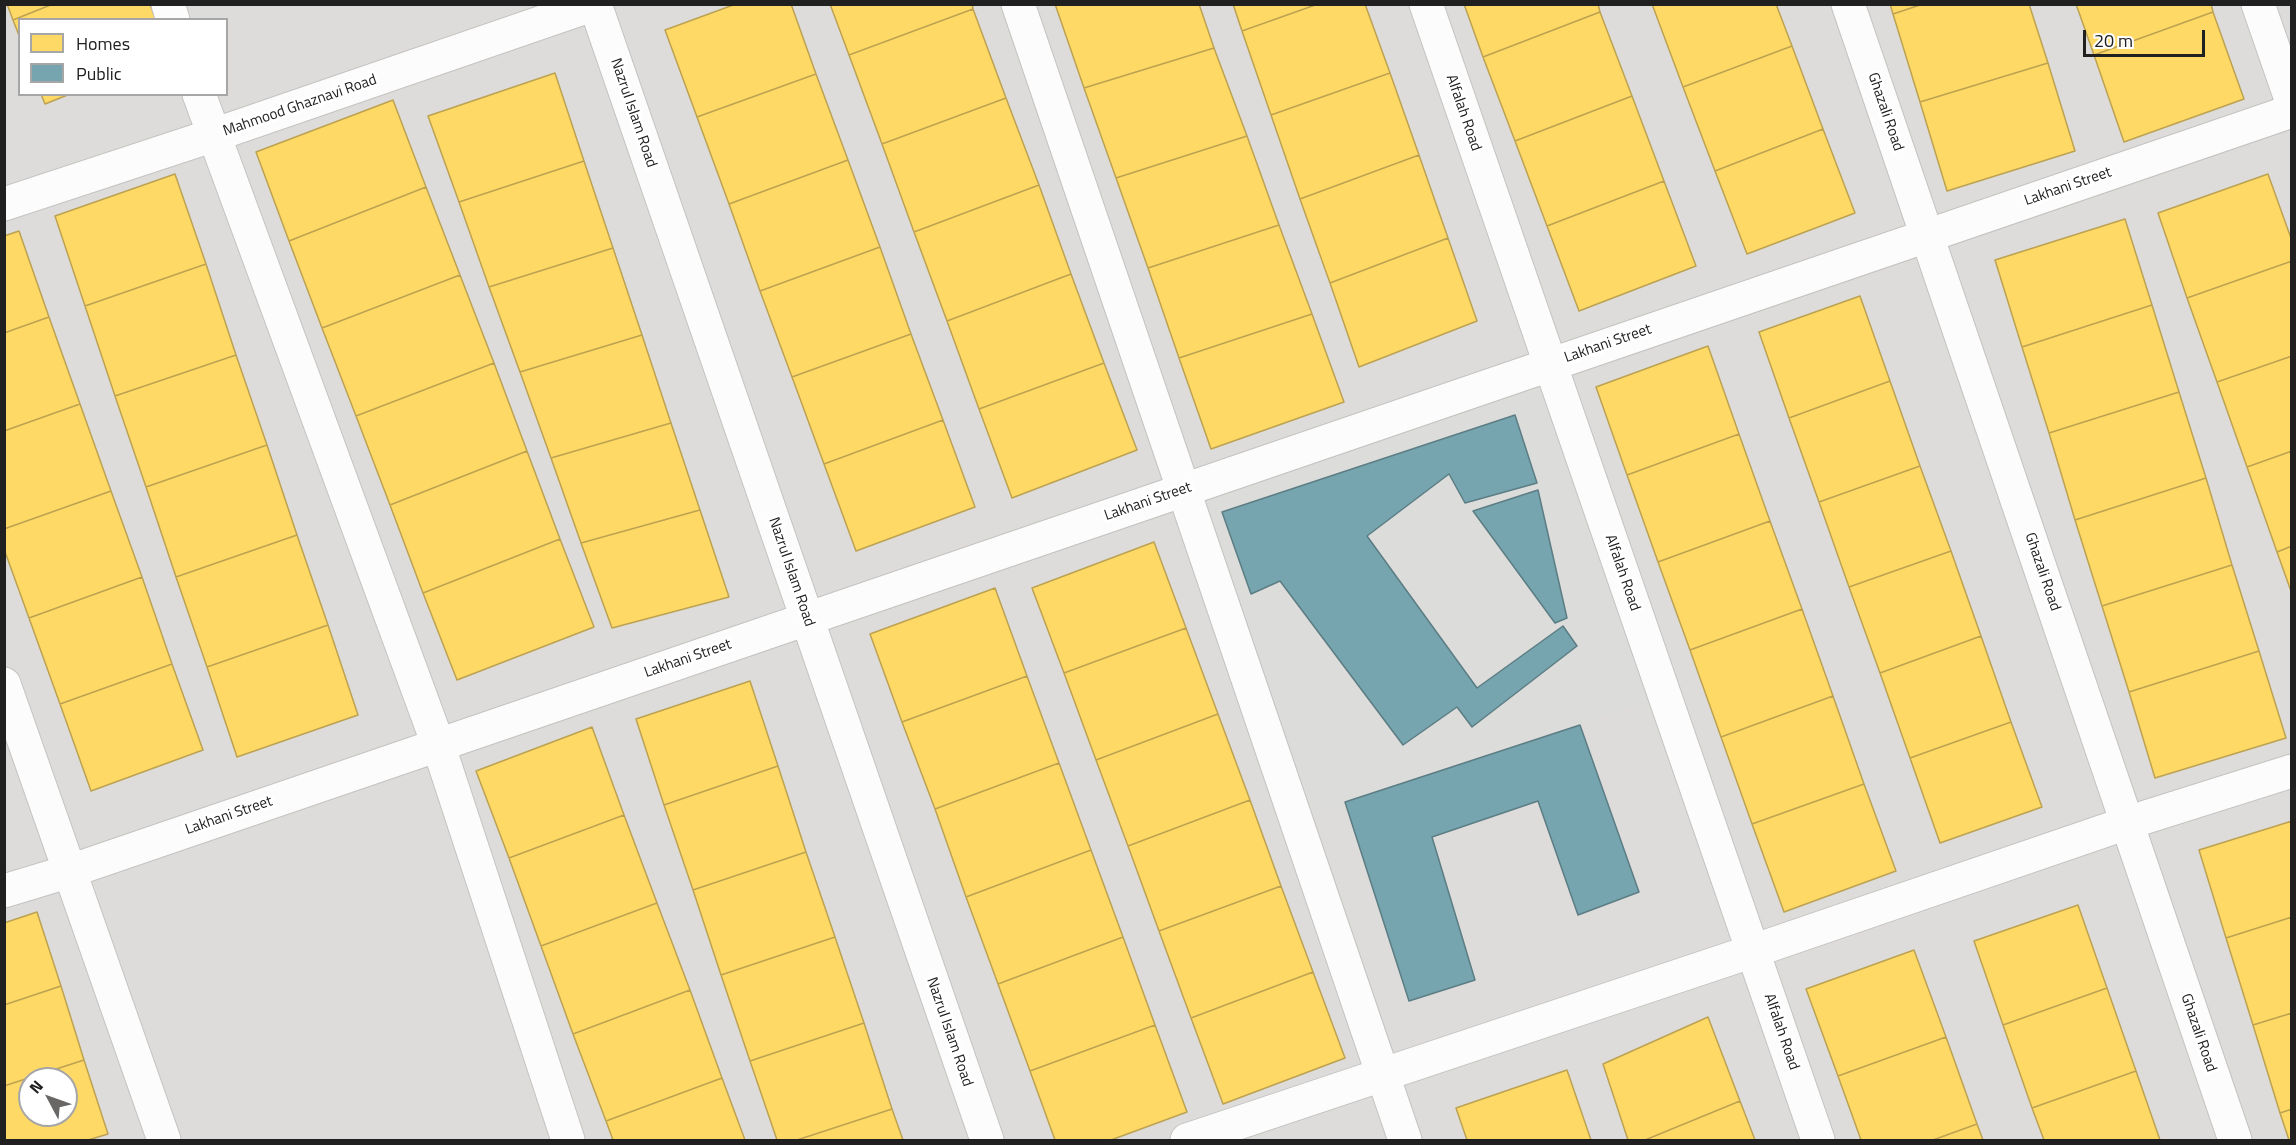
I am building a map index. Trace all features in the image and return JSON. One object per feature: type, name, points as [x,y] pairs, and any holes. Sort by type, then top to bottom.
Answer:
[{"type":"street","name":"Mahmood Ghaznavi Road","points":[[4,204],[214,135],[595,4]]},
{"type":"street","name":"Nazrul Islam Road","points":[[595,4],[987,1140]]},
{"type":"street","points":[[1018,4],[1405,1140]]},
{"type":"street","name":"Alfalah Road","points":[[1426,4],[1818,1140]]},
{"type":"street","name":"Ghazali Road","points":[[1848,4],[2235,1140]]},
{"type":"street","points":[[2258,4],[2292,102]]},
{"type":"street","points":[[201,96],[438,744],[568,1140]]},
{"type":"street","name":"Lakhani Street","points":[[4,891],[70,871],[2292,111]]},
{"type":"street","points":[[4,684],[164,1140]]},
{"type":"street","points":[[1187,1140],[2127,823],[2292,771]]},
{"type":"shaded area","points":[[5,5],[2291,5],[2291,1140],[5,1140]]},
{"type":"shaded area","points":[[1550,364],[1664,696],[1296,820],[1184,490]]},
{"type":"building: Homes","points":[[7,4],[53,4],[13,20]]},
{"type":"building: Homes","points":[[53,4],[150,4],[155,18],[18,18]]},
{"type":"building: Homes","points":[[736,4],[791,4],[816,74],[697,117],[665,30]]},
{"type":"building: Homes","points":[[830,4],[972,4],[973,9],[849,55]]},
{"type":"building: Homes","points":[[1055,4],[1199,4],[1214,48],[1084,88]]},
{"type":"building: Homes","points":[[1233,4],[1318,4],[1242,31]]},
{"type":"building: Homes","points":[[1318,4],[1365,4],[1390,73],[1271,115],[1242,31]]},
{"type":"building: Homes","points":[[1464,4],[1598,4],[1600,12],[1483,57]]},
{"type":"building: Homes","points":[[1652,4],[1776,4],[1792,46],[1683,87]]},
{"type":"building: Homes","points":[[1890,4],[1923,4],[1893,14]]},
{"type":"building: Homes","points":[[1923,4],[2029,4],[2048,63],[1920,102],[1893,14]]},
{"type":"building: Homes","points":[[2076,4],[2211,4],[2213,12],[2094,55]]},
{"type":"building: Homes","points":[[973,9],[1006,98],[882,144],[849,55]]},
{"type":"building: Homes","points":[[1600,12],[1632,96],[1515,141],[1483,57]]},
{"type":"building: Homes","points":[[2213,12],[2244,99],[2124,142],[2094,55]]},
{"type":"building: Homes","points":[[18,18],[18,33],[13,20]]},
{"type":"building: Homes","points":[[1792,46],[1823,129],[1715,171],[1683,87]]},
{"type":"building: Homes","points":[[1214,48],[1247,136],[1116,178],[1084,88]]},
{"type":"building: Homes","points":[[2048,63],[2075,151],[1947,191],[1920,102]]},
{"type":"building: Homes","points":[[555,73],[584,161],[459,202],[428,116]]},
{"type":"building: Homes","points":[[1390,73],[1419,155],[1300,199],[1271,115]]},
{"type":"building: Homes","points":[[816,74],[848,160],[729,204],[697,117]]},
{"type":"building: Homes","points":[[42,96],[65,96],[45,104]]},
{"type":"building: Homes","points":[[1632,96],[1664,181],[1547,226],[1515,141]]},
{"type":"building: Homes","points":[[1006,98],[1039,185],[914,232],[882,144]]},
{"type":"building: Homes","points":[[393,100],[426,187],[289,241],[256,152]]},
{"type":"building: Homes","points":[[1823,129],[1855,213],[1747,254],[1715,171]]},
{"type":"building: Homes","points":[[1247,136],[1279,225],[1148,268],[1116,178]]},
{"type":"building: Homes","points":[[1419,155],[1448,238],[1330,283],[1300,199]]},
{"type":"building: Homes","points":[[848,160],[880,247],[760,291],[729,204]]},
{"type":"building: Homes","points":[[584,161],[613,248],[489,287],[459,202]]},
{"type":"building: Homes","points":[[175,174],[206,264],[85,306],[55,216]]},
{"type":"building: Homes","points":[[2268,174],[2292,241],[2292,261],[2187,298],[2158,213]]},
{"type":"building: Homes","points":[[1664,181],[1696,266],[1579,311],[1547,226]]},
{"type":"building: Homes","points":[[1039,185],[1071,274],[947,321],[914,232]]},
{"type":"building: Homes","points":[[426,187],[460,275],[322,328],[289,241]]},
{"type":"building: Homes","points":[[2125,219],[2152,305],[2022,347],[1995,260]]},
{"type":"building: Homes","points":[[1279,225],[1312,314],[1179,358],[1148,268]]},
{"type":"building: Homes","points":[[19,231],[49,317],[4,333],[4,236]]},
{"type":"building: Homes","points":[[1448,238],[1477,321],[1359,367],[1330,283]]},
{"type":"building: Homes","points":[[880,247],[911,334],[792,377],[760,291]]},
{"type":"building: Homes","points":[[613,248],[642,335],[520,372],[489,287]]},
{"type":"building: Homes","points":[[2292,261],[2292,356],[2217,382],[2187,298]]},
{"type":"building: Homes","points":[[206,264],[236,355],[115,396],[85,306]]},
{"type":"building: Homes","points":[[1071,274],[1104,363],[979,409],[947,321]]},
{"type":"building: Homes","points":[[460,275],[494,363],[356,416],[322,328]]},
{"type":"building: Homes","points":[[1860,296],[1890,381],[1789,418],[1759,332]]},
{"type":"building: Homes","points":[[2152,305],[2179,392],[2049,433],[2022,347]]},
{"type":"building: Homes","points":[[1312,314],[1344,402],[1211,449],[1179,358]]},
{"type":"building: Homes","points":[[49,317],[80,404],[4,431],[4,333]]},
{"type":"building: Homes","points":[[911,334],[943,420],[824,464],[792,377]]},
{"type":"building: Homes","points":[[642,335],[671,423],[551,458],[520,372]]},
{"type":"building: Homes","points":[[1708,346],[1739,434],[1627,475],[1596,387]]},
{"type":"building: Homes","points":[[236,355],[267,445],[146,487],[115,396]]},
{"type":"building: Homes","points":[[2292,356],[2292,451],[2247,467],[2217,382]]},
{"type":"building: Homes","points":[[494,363],[527,451],[390,505],[356,416]]},
{"type":"building: Homes","points":[[1104,363],[1137,450],[1012,498],[979,409]]},
{"type":"building: Homes","points":[[1890,381],[1920,466],[1819,502],[1789,418]]},
{"type":"building: Homes","points":[[2179,392],[2206,478],[2075,520],[2049,433]]},
{"type":"building: Homes","points":[[80,404],[111,491],[4,529],[4,431]]},
{"type":"building: Homes","points":[[943,420],[975,507],[856,551],[824,464]]},
{"type":"building: Homes","points":[[671,423],[700,510],[581,543],[551,458]]},
{"type":"building: Homes","points":[[1739,434],[1770,521],[1658,562],[1627,475]]},
{"type":"building: Homes","points":[[267,445],[297,535],[176,577],[146,487]]},
{"type":"building: Homes","points":[[527,451],[560,539],[423,593],[390,505]]},
{"type":"building: Homes","points":[[2292,451],[2292,546],[2277,552],[2247,467]]},
{"type":"building: Homes","points":[[1920,466],[1951,551],[1849,587],[1819,502]]},
{"type":"building: Homes","points":[[2206,478],[2232,565],[2102,606],[2075,520]]},
{"type":"building: Homes","points":[[111,491],[142,577],[29,618],[4,549],[4,529]]},
{"type":"building: Homes","points":[[700,510],[729,597],[612,628],[581,543]]},
{"type":"building: Homes","points":[[1770,521],[1802,609],[1690,650],[1658,562]]},
{"type":"building: Homes","points":[[297,535],[328,625],[207,667],[176,577]]},
{"type":"building: Homes","points":[[560,539],[594,627],[457,680],[423,593]]},
{"type":"building: Homes","points":[[1154,542],[1186,628],[1064,673],[1032,588]]},
{"type":"building: Homes","points":[[2292,546],[2292,594],[2277,552]]},
{"type":"building: Homes","points":[[1951,551],[1981,636],[1880,673],[1849,587]]},
{"type":"building: Homes","points":[[2232,565],[2259,651],[2129,692],[2102,606]]},
{"type":"building: Homes","points":[[142,577],[172,664],[60,704],[29,618]]},
{"type":"building: Homes","points":[[995,588],[1027,676],[902,722],[870,634]]},
{"type":"building: Homes","points":[[1802,609],[1833,696],[1721,737],[1690,650]]},
{"type":"building: Homes","points":[[328,625],[358,715],[237,757],[207,667]]},
{"type":"building: Homes","points":[[1186,628],[1218,714],[1096,760],[1064,673]]},
{"type":"building: Homes","points":[[1981,636],[2011,722],[1910,758],[1880,673]]},
{"type":"building: Homes","points":[[2259,651],[2286,738],[2155,778],[2129,692]]},
{"type":"building: Homes","points":[[172,664],[203,750],[91,791],[60,704]]},
{"type":"building: Homes","points":[[1027,676],[1059,763],[935,809],[902,722]]},
{"type":"building: Homes","points":[[750,681],[778,766],[664,805],[636,719]]},
{"type":"building: Homes","points":[[1833,696],[1864,784],[1752,824],[1721,737]]},
{"type":"building: Homes","points":[[1218,714],[1250,800],[1128,846],[1096,760]]},
{"type":"building: Homes","points":[[2011,722],[2042,807],[1940,843],[1910,758]]},
{"type":"building: Homes","points":[[592,727],[624,815],[509,858],[476,771]]},
{"type":"building: Homes","points":[[1059,763],[1091,850],[966,897],[935,809]]},
{"type":"building: Homes","points":[[778,766],[806,852],[693,890],[664,805]]},
{"type":"building: Homes","points":[[1864,784],[1896,871],[1784,912],[1752,824]]},
{"type":"building: Homes","points":[[1250,800],[1281,886],[1159,931],[1128,846]]},
{"type":"building: Homes","points":[[624,815],[657,903],[541,946],[509,858]]},
{"type":"building: Homes","points":[[2292,821],[2292,917],[2226,938],[2199,850]]},
{"type":"building: Homes","points":[[1091,850],[1123,937],[998,984],[966,897]]},
{"type":"building: Homes","points":[[806,852],[835,937],[721,975],[693,890]]},
{"type":"building: Homes","points":[[1281,886],[1313,972],[1191,1018],[1159,931]]},
{"type":"building: Homes","points":[[657,903],[690,990],[573,1034],[541,946]]},
{"type":"building: Homes","points":[[2078,905],[2107,988],[2003,1025],[1974,941]]},
{"type":"building: Homes","points":[[37,912],[61,986],[4,1005],[4,923]]},
{"type":"building: Homes","points":[[2292,917],[2292,1013],[2253,1025],[2226,938]]},
{"type":"building: Homes","points":[[835,937],[864,1023],[750,1061],[721,975]]},
{"type":"building: Homes","points":[[1123,937],[1155,1025],[1030,1071],[998,984]]},
{"type":"building: Homes","points":[[1914,950],[1946,1037],[1838,1076],[1806,989]]},
{"type":"building: Homes","points":[[1313,972],[1345,1058],[1223,1104],[1191,1018]]},
{"type":"building: Homes","points":[[61,986],[84,1060],[62,1067],[18,1067],[18,1081],[4,1086],[4,1005]]},
{"type":"building: Homes","points":[[2107,988],[2136,1071],[2032,1108],[2003,1025]]},
{"type":"building: Homes","points":[[690,990],[722,1078],[606,1121],[573,1034]]},
{"type":"building: Homes","points":[[2292,1013],[2292,1109],[2280,1113],[2253,1025]]},
{"type":"building: Homes","points":[[1708,1017],[1740,1101],[1645,1140],[1628,1140],[1603,1064]]},
{"type":"building: Homes","points":[[864,1023],[892,1109],[797,1140],[777,1140],[750,1061]]},
{"type":"building: Homes","points":[[1155,1025],[1187,1112],[1111,1140],[1055,1140],[1030,1071]]},
{"type":"building: Homes","points":[[1946,1037],[1977,1124],[1933,1140],[1861,1140],[1838,1076]]},
{"type":"building: Homes","points":[[84,1060],[108,1134],[88,1140],[4,1140],[4,1086],[18,1081],[18,1127],[78,1127],[78,1067],[62,1067]]},
{"type":"building: Homes","points":[[1567,1070],[1591,1140],[1467,1140],[1456,1108]]},
{"type":"building: Homes","points":[[2136,1071],[2160,1140],[2044,1140],[2032,1108]]},
{"type":"building: Homes","points":[[722,1078],[745,1140],[613,1140],[606,1121]]},
{"type":"building: Homes","points":[[1740,1101],[1755,1140],[1645,1140]]},
{"type":"building: Homes","points":[[892,1109],[903,1140],[797,1140]]},
{"type":"building: Homes","points":[[2292,1109],[2292,1140],[2289,1140],[2280,1113]]},
{"type":"building: Homes","points":[[1977,1124],[1983,1140],[1933,1140]]},
{"type":"building: Public","points":[[1515,415],[1537,483],[1465,503],[1449,474],[1367,536],[1477,688],[1563,626],[1577,646],[1472,727],[1457,707],[1403,745],[1280,581],[1251,594],[1222,512]]},
{"type":"building: Public","points":[[1538,490],[1567,618],[1555,623],[1473,511]]},
{"type":"building: Public","points":[[1580,725],[1639,892],[1578,915],[1538,801],[1432,837],[1475,980],[1409,1001],[1345,802]]}]
